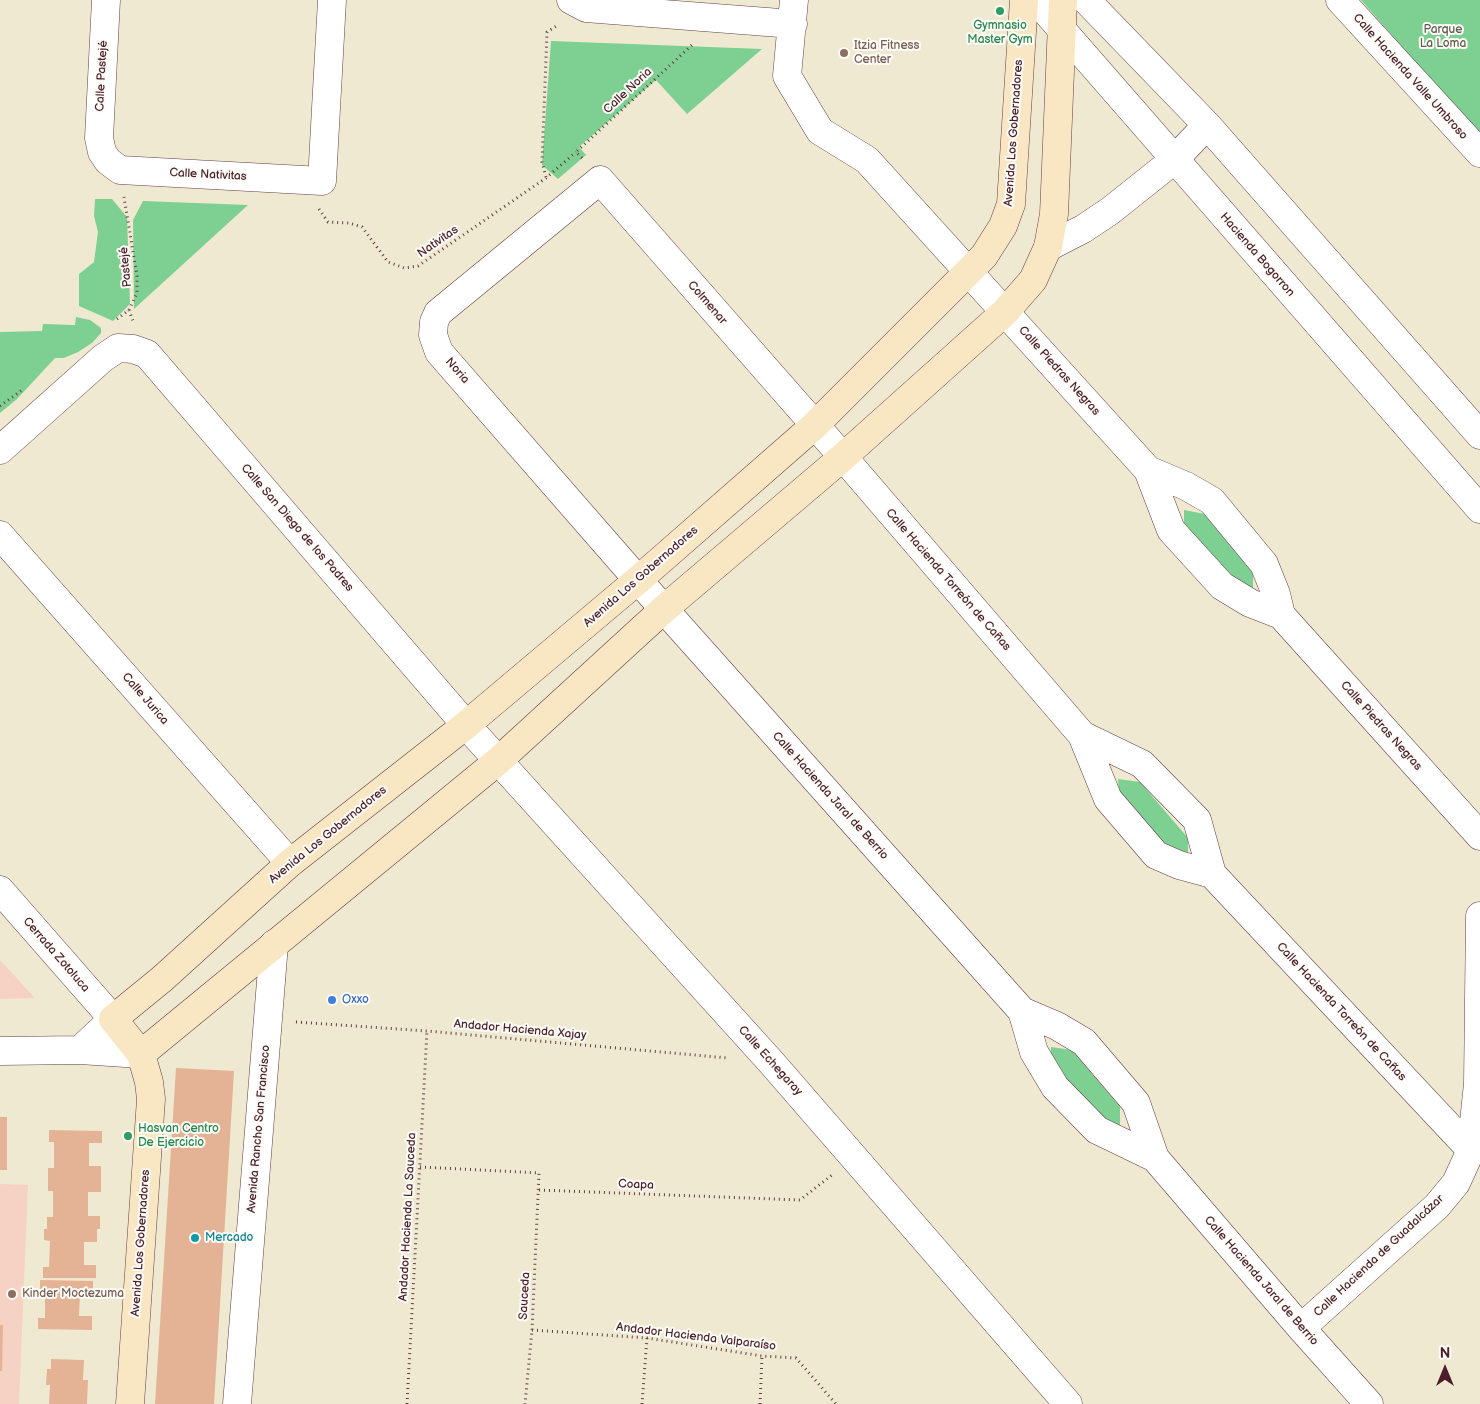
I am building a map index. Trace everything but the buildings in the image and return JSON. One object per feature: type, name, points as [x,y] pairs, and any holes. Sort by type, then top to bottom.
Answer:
[{"type":"street","name":"Calle Pastejé","points":[[106,0],[99,138],[111,161]]},
{"type":"street","points":[[322,181],[332,0]]},
{"type":"street","name":"Avenida Los Gobernadores","points":[[130,1404],[151,1099],[149,1082],[140,1054],[113,1019],[290,864],[466,725],[638,580],[814,426],[968,274],[984,256],[1003,226],[1011,204],[1024,0]]},
{"type":"street","name":"Hacienda Bogorron","points":[[1036,0],[1480,509]]},
{"type":"street","points":[[0,1051],[80,1050],[140,1054],[498,761],[664,609],[843,457],[1005,312],[1033,280],[1048,247],[1054,214],[1063,0]]},
{"type":"street","points":[[1086,0],[1207,125],[1480,435]]},
{"type":"street","name":"Calle Hacienda Valle Umbroso","points":[[1340,0],[1480,153]]},
{"type":"street","points":[[578,4],[720,19],[794,12]]},
{"type":"street","name":"Calle Piedras Negras","points":[[794,12],[788,76],[820,131],[867,160],[968,274],[1005,312],[1148,470],[1171,530],[1222,586],[1250,603],[1281,615],[1480,836]]},
{"type":"street","points":[[1048,247],[1083,229],[1110,211],[1174,160],[1207,125]]},
{"type":"street","name":"Calle Nativitas","points":[[111,161],[322,181]]},
{"type":"street","name":"Colmenar","points":[[600,180],[814,426]]},
{"type":"street","name":"Noria","points":[[600,180],[438,313],[434,322],[433,335],[439,352],[638,580]]},
{"type":"street","name":"Calle San Diego de los Padres","points":[[0,450],[103,358],[118,348],[133,349],[147,354],[466,725]]},
{"type":"street","name":"Calle Hacienda Torreón de Cañas","points":[[814,426],[843,457],[1082,735],[1108,799],[1156,855],[1179,865],[1212,874]]},
{"type":"street","name":"Calle Piedras Negras","points":[[1148,470],[1186,486],[1212,501],[1264,564],[1276,594],[1281,615]]},
{"type":"street","name":"Calle Jurica","points":[[0,535],[290,864]]},
{"type":"street","name":"Calle Hacienda Jaral de Berrio","points":[[638,580],[1022,1012],[1034,1052],[1055,1087],[1097,1130],[1156,1158]]},
{"type":"street","name":"Calle Echegaray","points":[[466,725],[771,1062],[1068,1404]]},
{"type":"street","name":"Calle Hacienda Torreón de Cañas","points":[[1082,735],[1142,764],[1197,820],[1212,874],[1470,1150]]},
{"type":"street","name":"Cerrada Zotoluca","points":[[0,890],[113,1019]]},
{"type":"street","name":"Calle Hacienda de Guadalcázar","points":[[1301,1328],[1437,1206],[1456,1183],[1470,1150],[1478,1084],[1480,916]]},
{"type":"street","name":"Avenida Rancho San Francisco","points":[[237,1404],[274,944]]},
{"type":"street","name":"Calle Hacienda Jaral de Berrio","points":[[1022,1012],[1057,1026],[1084,1042],[1136,1103],[1156,1158],[1301,1328],[1369,1404]]},
{"type":"street","points":[[80,1050],[113,1019]]},
{"type":"path","points":[[546,178],[542,162],[547,32],[578,4]]},
{"type":"path","name":"Calle Noria","points":[[546,178],[720,19]]},
{"type":"path","points":[[576,152],[600,180]]},
{"type":"path","name":"Pastejé","points":[[111,161],[138,276],[137,293],[129,310],[115,320]]},
{"type":"path","name":"Nativitas","points":[[322,181],[319,211],[328,222],[349,223],[362,227],[388,262],[404,268],[418,266],[546,178]]},
{"type":"path","name":"Andador Hacienda Xajay","points":[[268,1020],[427,1030],[771,1062]]},
{"type":"path","name":"Andador Hacienda La Sauceda","points":[[407,1404],[427,1030]]},
{"type":"path","name":"Coapa","points":[[539,1190],[800,1200],[854,1158]]},
{"type":"path","points":[[420,1167],[539,1173],[539,1190]]},
{"type":"path","name":"Sauceda","points":[[525,1404],[532,1330],[539,1190]]},
{"type":"path","name":"Andador Hacienda Valparaíso","points":[[532,1330],[647,1338],[762,1356],[796,1358],[836,1404]]},
{"type":"path","points":[[642,1404],[647,1338]]},
{"type":"path","points":[[760,1404],[762,1356]]},
{"type":"shaded area","points":[[0,960],[35,998],[0,999]]},
{"type":"shaded area","name":"Kinder Moctezuma","points":[[0,1184],[28,1185],[19,1404],[0,1404]]},
{"type":"green space","name":"Parque La Loma","points":[[1361,0],[1480,0],[1480,136]]},
{"type":"green space","points":[[551,41],[762,49],[687,114],[656,80],[579,147],[586,155],[558,179],[542,165]]},
{"type":"green space","points":[[95,199],[112,199],[127,217],[130,304],[113,321],[79,306],[79,274],[94,262],[98,232],[94,216]]},
{"type":"green space","points":[[143,201],[248,205],[134,309],[133,220]]},
{"type":"green space","points":[[76,317],[90,320],[101,328],[101,333],[92,343],[78,352],[64,358],[55,358],[17,399],[0,413],[0,332],[42,331],[43,324],[75,325]]},
{"type":"green space","points":[[1184,510],[1205,514],[1253,571],[1253,591],[1229,584],[1184,529]]},
{"type":"green space","points":[[1118,779],[1140,782],[1188,838],[1188,859],[1164,852],[1119,798]]},
{"type":"green space","points":[[1051,1047],[1072,1050],[1120,1107],[1120,1127],[1096,1120],[1051,1066]]},
{"type":"place","name":"Gymnasio Master Gym","points":[[1000,11]]},
{"type":"place","name":"Itzia Fitness Center","points":[[844,53]]},
{"type":"place","name":"Oxxo","points":[[332,1000]]},
{"type":"place","name":"Hasvan Centro De Ejercicio","points":[[128,1136]]},
{"type":"place","name":"Mercado","points":[[195,1238]]},
{"type":"place","name":"Kinder Moctezuma","points":[[12,1294]]}]
